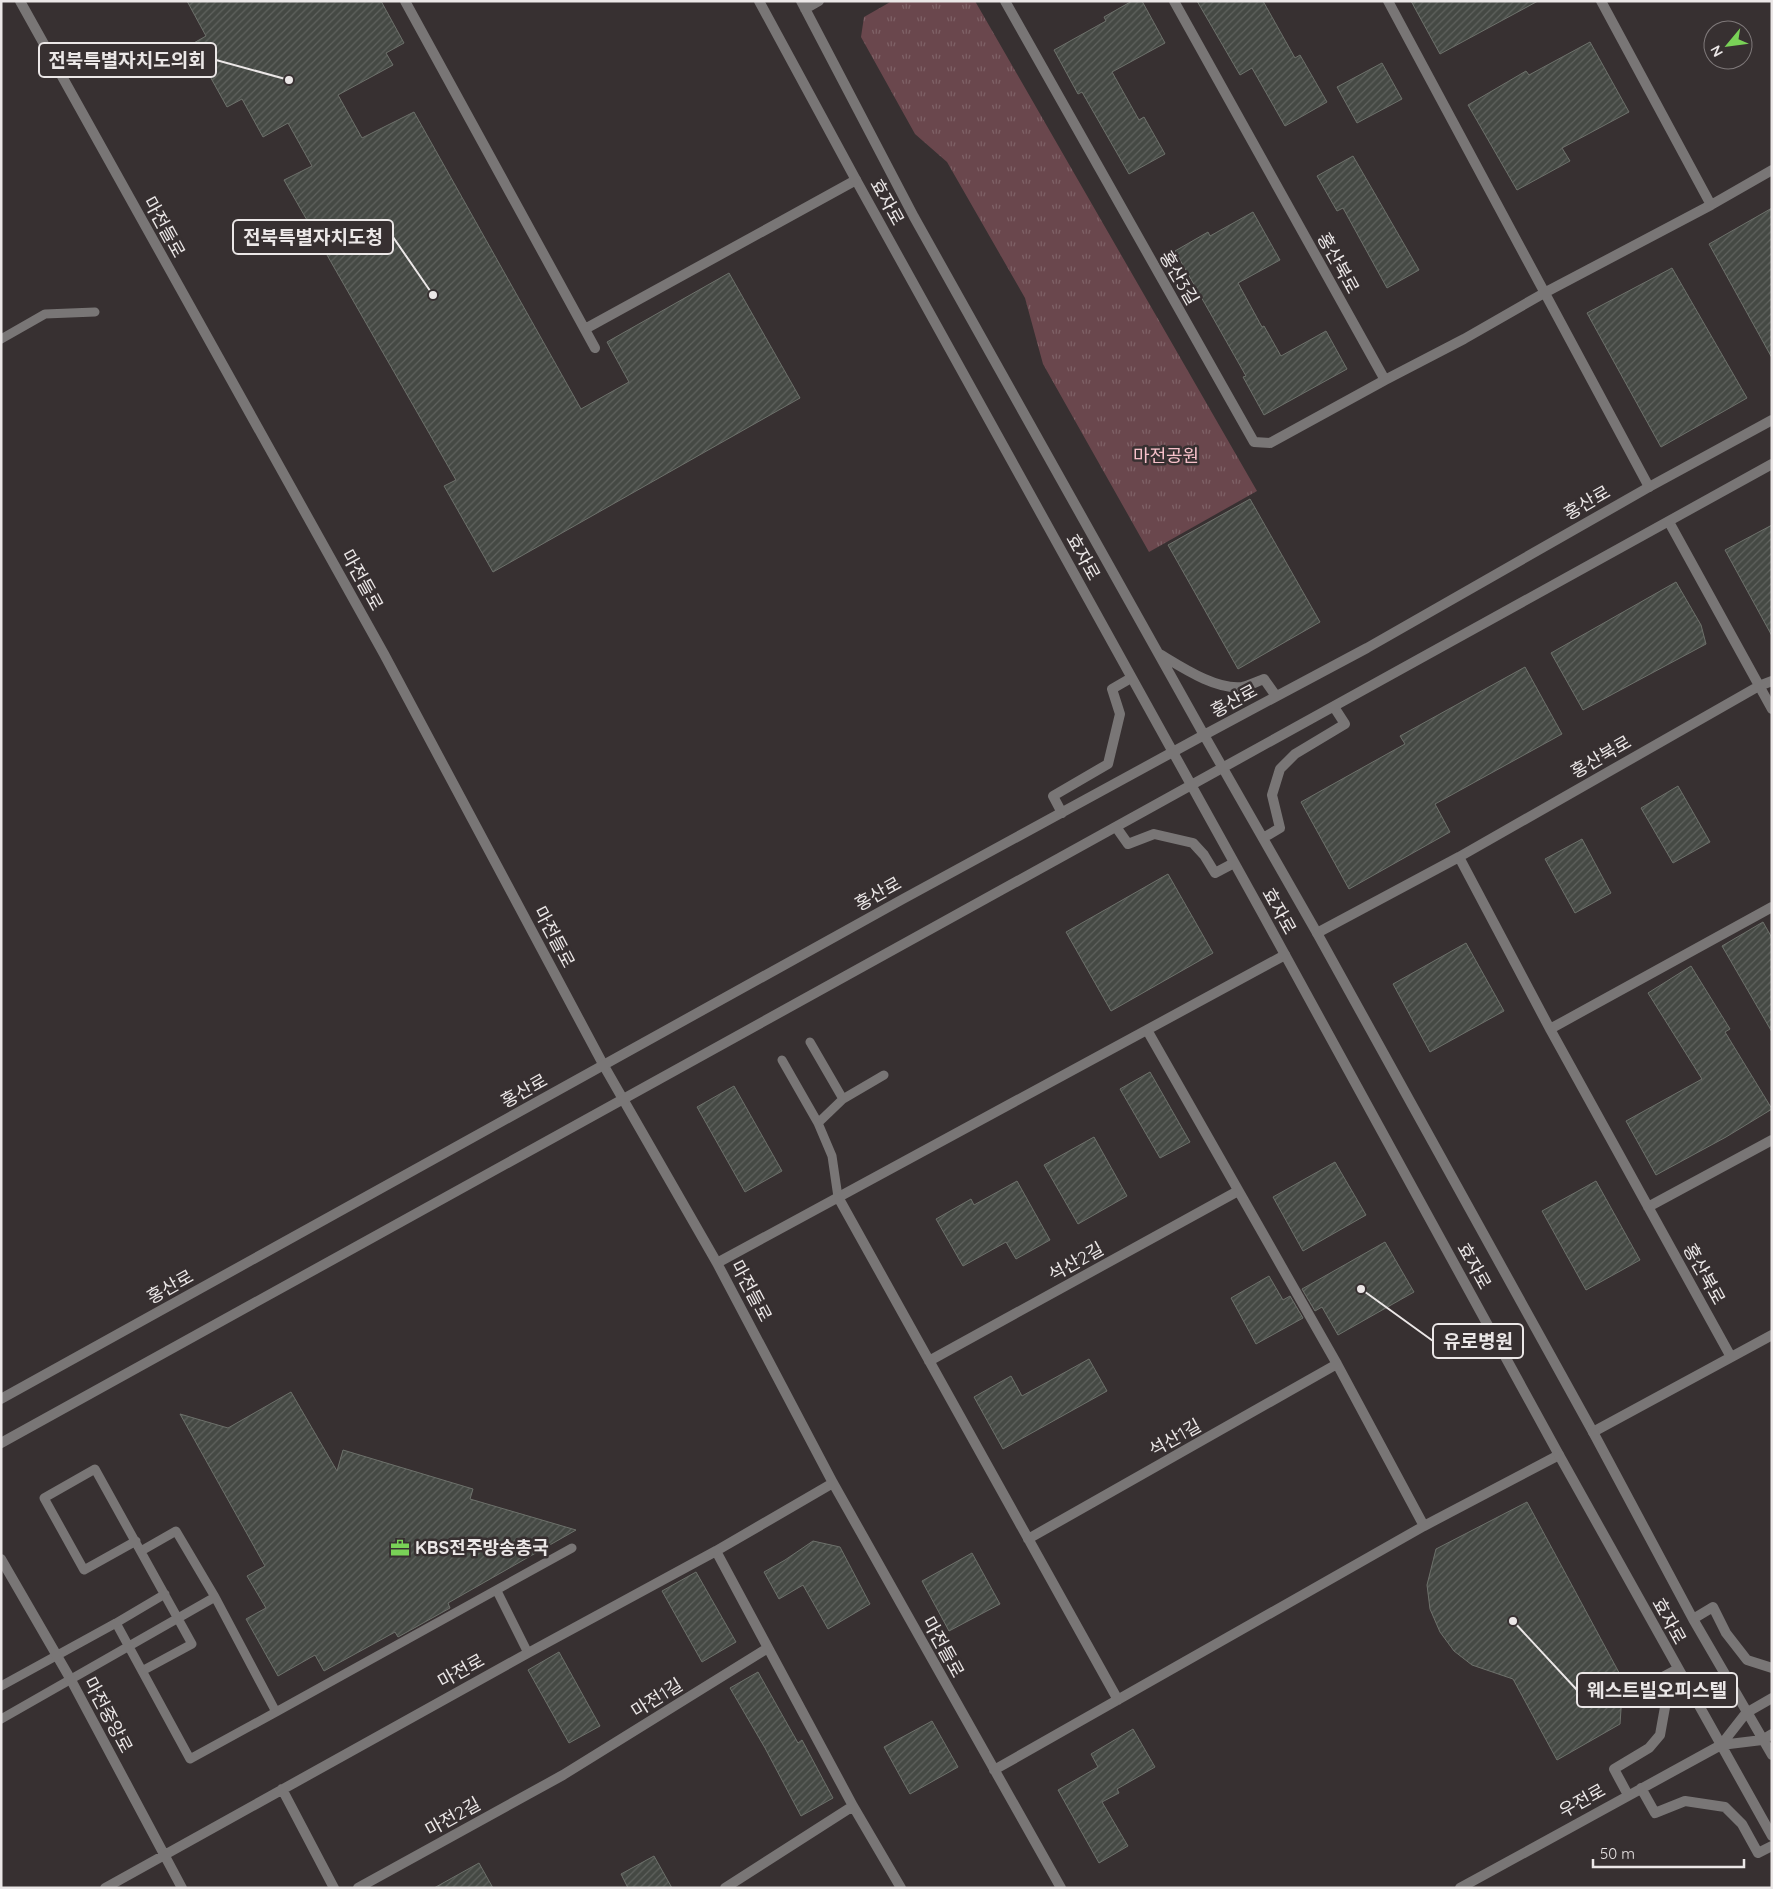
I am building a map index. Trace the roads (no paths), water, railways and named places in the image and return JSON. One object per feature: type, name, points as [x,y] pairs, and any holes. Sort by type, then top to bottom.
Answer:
[{"type":"street","name":"마전들로","points":[[20,1],[380,646],[604,1066],[718,1263],[833,1483],[1061,1888]]},
{"type":"street","points":[[405,1],[595,348]]},
{"type":"street","name":"효자로","points":[[759,1],[1559,1455],[1772,1836]]},
{"type":"street","points":[[803,5],[819,1]]},
{"type":"street","name":"홍산3길","points":[[1005,1],[1254,442],[1270,443],[1385,380]]},
{"type":"street","name":"홍산북로","points":[[1174,1],[1385,380]]},
{"type":"street","points":[[1388,1],[1649,486]]},
{"type":"street","points":[[1601,1],[1712,205]]},
{"type":"street","name":"효자로","points":[[803,5],[914,217],[1317,933],[1593,1432],[1693,1619],[1746,1713],[1767,1737],[1772,1755]]},
{"type":"street","points":[[1385,380],[1464,339],[1546,292],[1712,205],[1772,170]]},
{"type":"street","points":[[585,329],[856,180]]},
{"type":"street","name":"홍산로","points":[[1,1399],[903,899],[1367,648],[1649,486],[1772,420]]},
{"type":"street","points":[[1,1443],[1772,464]]},
{"type":"street","points":[[1669,522],[1772,709]]},
{"type":"street","points":[[1158,653],[1190,672],[1216,684],[1242,687],[1264,679],[1276,696]]},
{"type":"street","points":[[1062,814],[1053,796],[1108,764],[1120,714],[1112,689],[1131,678]]},
{"type":"street","name":"홍산북로","points":[[1317,933],[1459,857],[1759,686],[1772,681]]},
{"type":"street","points":[[1263,838],[1280,828],[1272,795],[1280,769],[1295,754],[1345,724],[1334,707]]},
{"type":"street","points":[[1116,827],[1128,844],[1154,834],[1192,843],[1204,855],[1215,873],[1234,862]]},
{"type":"street","name":"홍산북로","points":[[1459,857],[1550,1029],[1731,1357]]},
{"type":"street","points":[[1550,1029],[1772,907]]},
{"type":"street","points":[[718,1263],[1285,955]]},
{"type":"street","points":[[1147,1030],[1288,1280],[1338,1364],[1424,1526]]},
{"type":"street","points":[[1648,1207],[1772,1140]]},
{"type":"street","name":"석산2길","points":[[929,1361],[1238,1191]]},
{"type":"street","points":[[838,1197],[1118,1700]]},
{"type":"street","points":[[1593,1432],[1772,1335]]},
{"type":"street","name":"석산1길","points":[[1028,1539],[1338,1364]]},
{"type":"street","points":[[994,1770],[1424,1526],[1559,1455]]},
{"type":"street","name":"마전로","points":[[105,1888],[716,1551],[833,1483]]},
{"type":"street","points":[[716,1551],[853,1806],[901,1888]]},
{"type":"street","name":"마전중앙로","points":[[1,1559],[71,1680],[182,1888]]},
{"type":"street","points":[[1693,1619],[1713,1607],[1726,1633],[1747,1660],[1772,1668]]},
{"type":"street","name":"마전1길","points":[[563,1775],[768,1648]]},
{"type":"street","points":[[1628,1795],[1614,1769],[1649,1748],[1660,1735],[1667,1696],[1659,1679],[1678,1669]]},
{"type":"street","name":"우전로","points":[[1721,1745],[1746,1713],[1772,1698]]},
{"type":"street","name":"우전로","points":[[1460,1888],[1721,1745],[1767,1737]]},
{"type":"street","name":"마전2길","points":[[358,1888],[563,1775]]},
{"type":"street","points":[[1641,1788],[1655,1813],[1686,1801],[1725,1807],[1742,1824],[1758,1853],[1772,1846]]},
{"type":"street","points":[[282,1789],[334,1888]]},
{"type":"street","points":[[726,1888],[853,1806]]},
{"type":"lane","points":[[1,339],[45,314],[95,312]]},
{"type":"lane","points":[[810,1042],[843,1100]]},
{"type":"lane","points":[[782,1060],[818,1123],[832,1156],[838,1197]]},
{"type":"lane","points":[[818,1123],[843,1100],[884,1075]]},
{"type":"lane","points":[[136,1541],[84,1570],[44,1498],[95,1469],[136,1541],[192,1644],[142,1671]]},
{"type":"lane","points":[[141,1551],[176,1532],[215,1598],[276,1712]]},
{"type":"lane","points":[[116,1623],[190,1759],[572,1548]]},
{"type":"lane","points":[[497,1591],[528,1653]]},
{"type":"lane","points":[[1,1686],[165,1594]]},
{"type":"lane","points":[[1,1719],[215,1598]]},
{"type":"place","name":"전북특별자치도의회","points":[[289,80]]},
{"type":"place","name":"전북특별자치도청","points":[[433,295]]},
{"type":"place","name":"유로병원","points":[[1361,1289]]},
{"type":"place","name":"KBS전주방송총국","points":[[400,1548]]},
{"type":"place","name":"웨스트빌오피스텔","points":[[1513,1621]]},
{"type":"park label","name":"마전공원","points":[[1166,456]]}]
